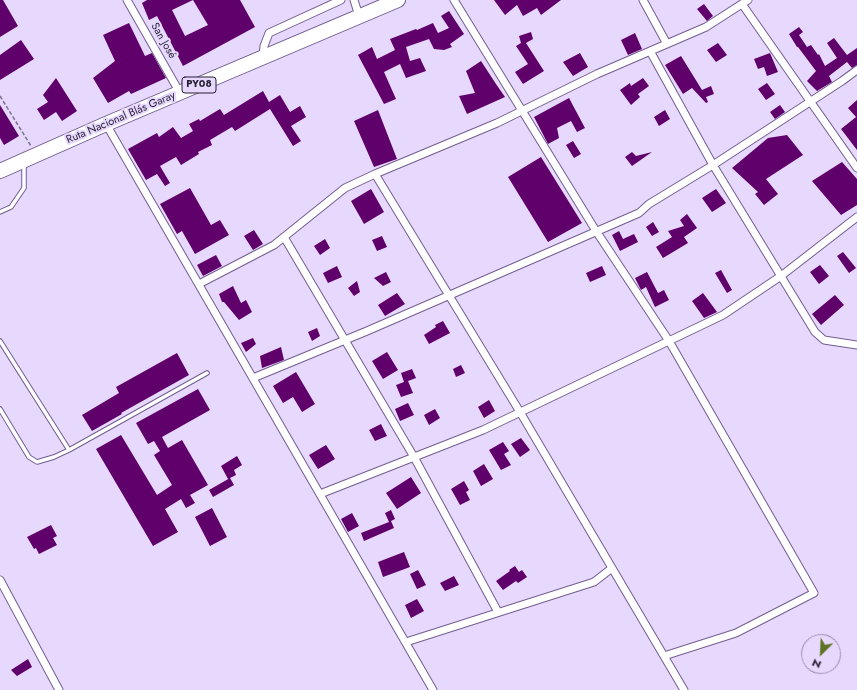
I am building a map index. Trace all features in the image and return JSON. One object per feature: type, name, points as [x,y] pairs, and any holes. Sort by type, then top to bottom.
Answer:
[{"type":"highway","name":"Ruta Nacional Blás Garay","points":[[0,172],[106,124],[398,0]]},
{"type":"street","name":"San José","points":[[127,0],[180,93]]},
{"type":"street","points":[[263,58],[264,46],[269,33],[341,0]]},
{"type":"street","points":[[354,0],[359,16]]},
{"type":"street","points":[[454,0],[596,231],[669,341],[814,593],[736,633],[664,656]]},
{"type":"street","points":[[642,0],[668,44]]},
{"type":"street","points":[[199,284],[274,245],[345,188],[497,123],[597,74],[706,27],[745,2],[810,102],[857,168]]},
{"type":"street","points":[[650,51],[713,165],[815,332],[824,340],[857,345]]},
{"type":"street","points":[[253,378],[346,340],[639,213],[649,204],[713,165],[857,70]]},
{"type":"street","points":[[106,124],[434,690]]},
{"type":"street","points":[[375,174],[520,412],[684,690]]},
{"type":"street","points":[[320,494],[483,430],[723,315],[781,276],[857,217]]},
{"type":"street","points":[[284,237],[414,457],[498,612]]},
{"type":"street","points":[[406,642],[594,582],[612,568]]},
{"type":"street","points":[[0,580],[59,690]]},
{"type":"lane","points":[[0,212],[11,207],[24,188],[30,158]]},
{"type":"lane","points":[[0,341],[69,450]]},
{"type":"lane","points":[[0,409],[29,457],[36,462],[54,457],[69,450],[207,373]]},
{"type":"path","points":[[0,96],[30,158]]},
{"type":"building","points":[[0,0],[3,0],[18,26],[0,37]]},
{"type":"building","points":[[147,0],[193,0],[240,0],[255,27],[183,66],[157,16],[149,20],[142,3]],"holes":[[[193,0],[208,25],[185,36],[172,10]]]},
{"type":"building","points":[[494,0],[561,0],[541,15],[537,8],[523,16],[517,5],[505,15]]},
{"type":"building","points":[[704,4],[713,16],[707,21],[697,9]]},
{"type":"building","points":[[449,11],[464,34],[450,44],[452,47],[444,50],[434,49],[429,39],[406,47],[410,61],[420,58],[426,71],[406,78],[400,64],[384,72],[396,99],[384,104],[358,55],[372,47],[377,59],[395,50],[390,39],[433,23],[438,33],[449,28],[441,16]]},
{"type":"building","points":[[129,23],[145,56],[152,53],[166,78],[131,94],[129,91],[108,103],[93,78],[115,61],[103,35]]},
{"type":"building","points":[[799,27],[803,32],[799,35],[807,47],[811,45],[818,55],[819,54],[825,66],[837,58],[827,43],[834,38],[847,55],[857,48],[857,65],[852,68],[847,62],[829,76],[832,82],[817,91],[807,81],[816,71],[797,47],[789,34]]},
{"type":"building","points":[[531,32],[533,39],[526,43],[544,71],[523,84],[515,72],[528,64],[516,46],[521,43],[519,36]]},
{"type":"building","points":[[635,33],[642,49],[628,55],[621,40]]},
{"type":"building","points":[[21,40],[34,59],[0,80],[0,55]]},
{"type":"building","points":[[718,43],[727,55],[716,62],[707,50]]},
{"type":"building","points":[[580,53],[588,67],[573,76],[563,62]]},
{"type":"building","points":[[770,53],[778,72],[767,76],[764,67],[758,69],[754,59]]},
{"type":"building","points":[[681,56],[702,90],[711,86],[714,94],[706,97],[708,102],[706,103],[692,88],[683,94],[665,65]]},
{"type":"building","points":[[481,61],[505,97],[467,114],[459,96],[475,93],[466,71]]},
{"type":"building","points":[[56,78],[77,111],[62,121],[56,112],[44,120],[37,109],[48,102],[43,95]]},
{"type":"building","points":[[643,78],[649,86],[638,94],[640,97],[631,105],[620,90],[630,83],[631,86]]},
{"type":"building","points":[[767,83],[775,94],[766,100],[758,89]]},
{"type":"building","points":[[263,91],[269,102],[280,95],[290,112],[300,106],[306,117],[291,126],[301,141],[293,146],[270,109],[235,131],[232,127],[210,140],[212,145],[198,152],[199,154],[181,165],[176,157],[160,166],[170,183],[165,186],[157,174],[146,180],[128,149],[157,133],[159,137],[173,127],[181,138],[193,131],[189,124],[199,119],[200,121],[220,109],[224,115]]},
{"type":"building","points":[[569,98],[585,128],[577,132],[571,121],[557,128],[559,138],[548,144],[534,117]]},
{"type":"building","points":[[857,100],[857,150],[841,129],[856,117],[848,108]]},
{"type":"building","points":[[0,105],[19,136],[4,145],[0,138]]},
{"type":"building","points":[[780,105],[785,112],[775,119],[770,112]]},
{"type":"building","points":[[378,110],[397,159],[374,167],[354,121]]},
{"type":"building","points":[[665,110],[670,119],[659,126],[654,117]]},
{"type":"building","points":[[787,135],[803,155],[766,179],[778,194],[764,205],[755,194],[758,192],[732,168],[768,138]]},
{"type":"building","points":[[573,141],[581,154],[574,158],[566,145]]},
{"type":"building","points":[[632,152],[636,156],[652,152],[632,166],[625,157]]},
{"type":"building","points":[[541,157],[582,223],[548,242],[508,177]]},
{"type":"building","points":[[842,162],[857,179],[857,205],[841,215],[812,181]]},
{"type":"building","points":[[190,188],[211,225],[220,220],[229,235],[195,254],[182,231],[177,234],[160,204]]},
{"type":"building","points":[[371,189],[384,212],[364,224],[351,201]]},
{"type":"building","points":[[716,189],[726,203],[712,212],[702,198]]},
{"type":"building","points":[[687,214],[697,228],[684,237],[688,243],[663,258],[656,247],[672,237],[668,231],[684,226],[680,220]]},
{"type":"building","points":[[653,222],[659,232],[652,236],[646,227]]},
{"type":"building","points":[[254,230],[263,244],[253,250],[244,236]]},
{"type":"building","points":[[619,231],[623,239],[634,234],[638,242],[620,251],[612,235]]},
{"type":"building","points":[[382,236],[387,247],[377,251],[372,240]]},
{"type":"building","points":[[325,239],[330,248],[320,255],[314,246]]},
{"type":"building","points":[[843,252],[856,268],[849,273],[837,256]]},
{"type":"building","points":[[216,255],[222,266],[203,276],[197,265]]},
{"type":"building","points":[[820,265],[829,276],[819,284],[810,272]]},
{"type":"building","points":[[337,266],[342,277],[328,283],[323,273]]},
{"type":"building","points":[[602,266],[606,275],[590,282],[586,273]]},
{"type":"building","points":[[721,270],[732,290],[727,293],[715,273]]},
{"type":"building","points":[[386,272],[391,282],[383,286],[374,278]]},
{"type":"building","points":[[647,272],[658,293],[664,290],[669,300],[655,307],[646,287],[641,290],[635,278]]},
{"type":"building","points":[[357,281],[360,292],[354,296],[348,288]]},
{"type":"building","points":[[233,286],[241,303],[246,300],[252,312],[239,320],[224,302],[222,302],[219,294]]},
{"type":"building","points":[[397,293],[405,304],[385,316],[378,305]]},
{"type":"building","points":[[703,293],[717,312],[704,318],[692,301]]},
{"type":"building","points":[[835,295],[844,305],[821,325],[812,314]]},
{"type":"building","points":[[443,321],[450,333],[429,344],[424,335],[436,327],[435,325]]},
{"type":"building","points":[[317,328],[320,336],[312,341],[308,332]]},
{"type":"building","points":[[253,338],[256,344],[246,352],[241,343]]},
{"type":"building","points":[[281,347],[284,360],[262,368],[260,356]]},
{"type":"building","points":[[387,352],[398,370],[383,379],[372,361]]},
{"type":"building","points":[[177,353],[189,375],[92,431],[82,415],[119,393],[116,387]]},
{"type":"building","points":[[461,365],[465,373],[456,377],[453,369]]},
{"type":"building","points":[[412,369],[416,378],[408,381],[413,393],[401,397],[396,385],[404,382],[401,373]]},
{"type":"building","points":[[296,372],[315,404],[302,412],[293,397],[283,403],[273,386]]},
{"type":"building","points":[[198,389],[210,410],[162,437],[168,448],[182,440],[208,485],[190,495],[195,503],[186,508],[181,499],[165,509],[178,532],[153,546],[96,449],[121,435],[157,495],[172,485],[154,455],[160,451],[154,441],[148,444],[136,423]]},
{"type":"building","points":[[489,400],[495,411],[484,418],[478,407]]},
{"type":"building","points":[[408,403],[414,415],[400,421],[395,409]]},
{"type":"building","points":[[435,409],[440,418],[429,425],[424,415]]},
{"type":"building","points":[[381,424],[387,436],[375,441],[369,430]]},
{"type":"building","points":[[521,438],[530,450],[520,457],[511,444]]},
{"type":"building","points":[[503,442],[509,451],[504,454],[511,465],[501,470],[489,450]]},
{"type":"building","points":[[326,445],[335,459],[318,469],[309,455]]},
{"type":"building","points":[[237,456],[242,465],[234,470],[236,475],[228,479],[221,466]]},
{"type":"building","points":[[484,464],[493,479],[481,486],[473,471]]},
{"type":"building","points":[[411,477],[421,493],[397,509],[386,493]]},
{"type":"building","points":[[230,478],[234,485],[213,497],[209,490]]},
{"type":"building","points":[[464,481],[469,490],[466,492],[470,500],[460,505],[451,489]]},
{"type":"building","points":[[212,508],[227,537],[210,546],[195,517]]},
{"type":"building","points":[[391,510],[395,519],[391,521],[394,528],[364,541],[361,533],[389,522],[385,513]]},
{"type":"building","points":[[352,513],[359,526],[348,532],[341,519]]},
{"type":"building","points":[[51,525],[57,536],[53,538],[57,545],[39,554],[36,548],[34,549],[27,537]]},
{"type":"building","points":[[404,552],[410,567],[383,577],[378,562]]},
{"type":"building","points":[[515,566],[519,572],[522,570],[527,577],[518,583],[516,581],[503,590],[496,581]]},
{"type":"building","points":[[418,570],[426,585],[417,589],[410,574]]},
{"type":"building","points":[[454,576],[459,585],[445,591],[440,583]]},
{"type":"building","points":[[417,599],[424,611],[411,618],[405,605]]},
{"type":"building","points":[[28,659],[32,667],[17,676],[11,670]]}]
